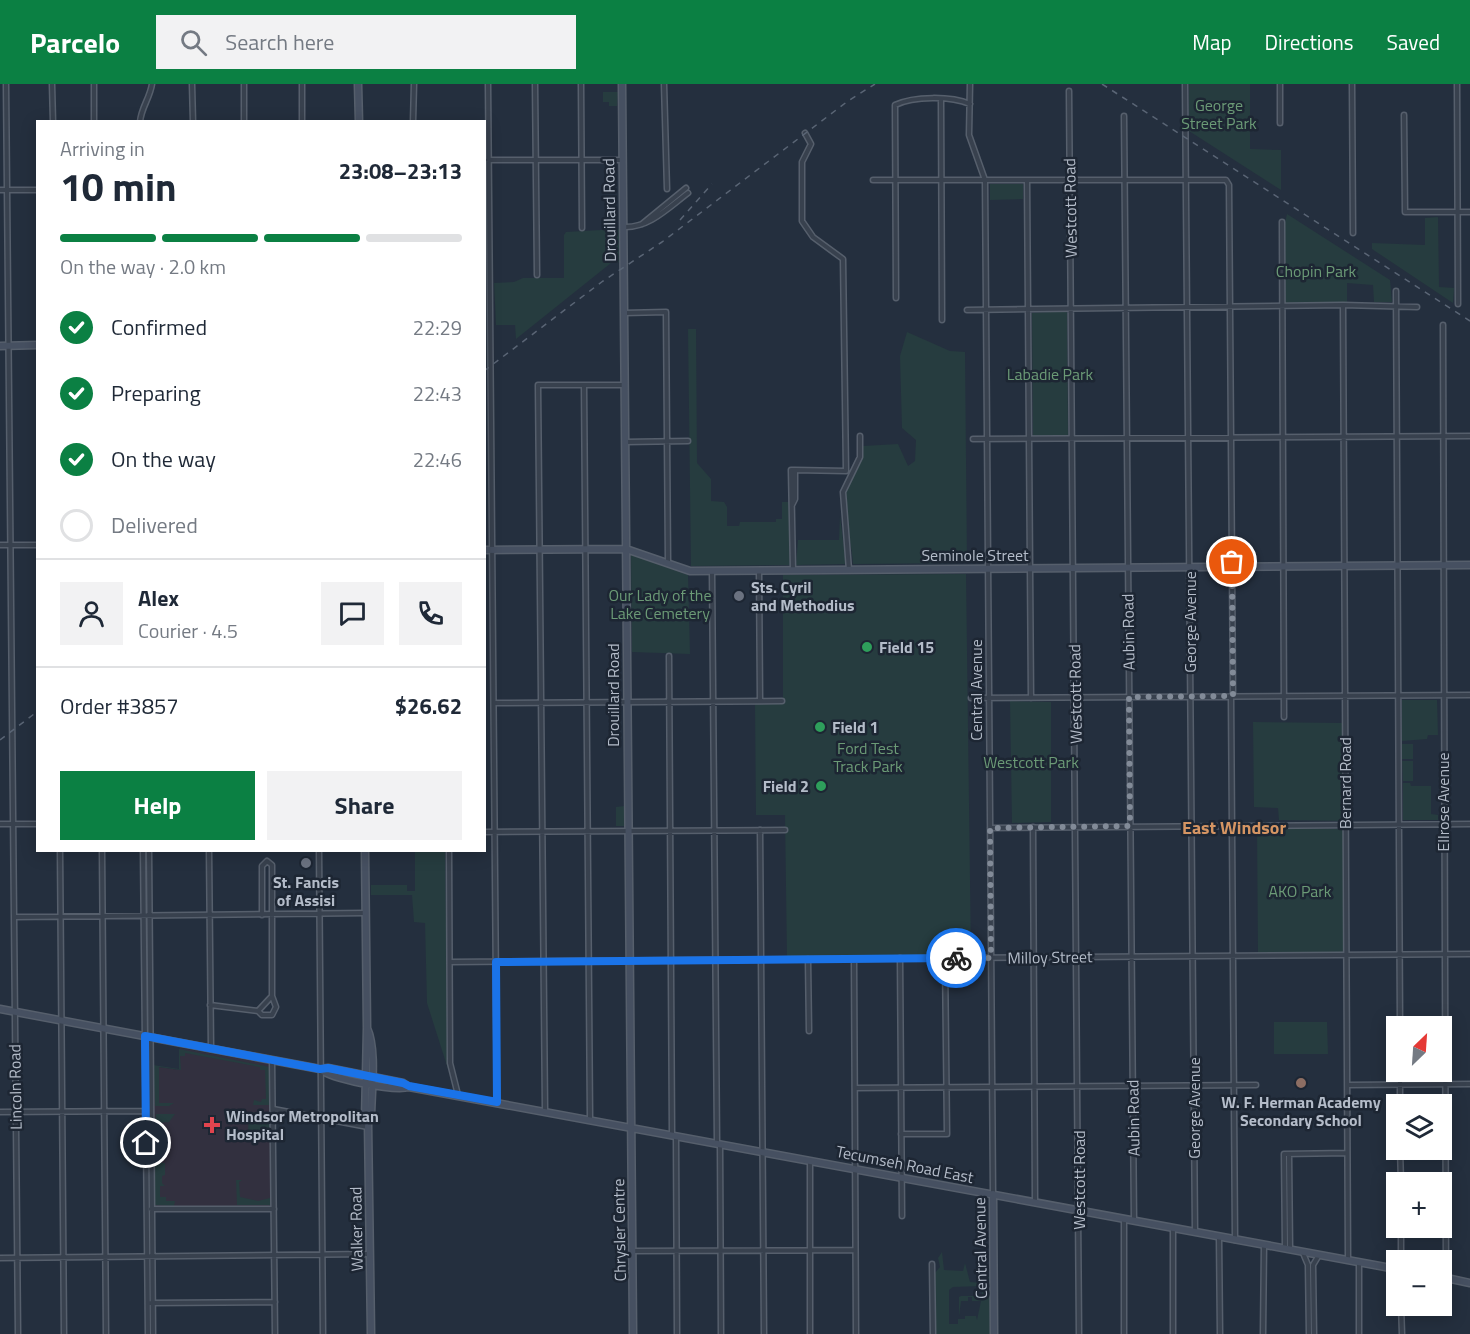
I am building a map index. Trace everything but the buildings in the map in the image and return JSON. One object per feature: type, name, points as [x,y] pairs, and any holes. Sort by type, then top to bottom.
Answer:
[{"type":"street","name":"Lincoln Road","points":[[6,84],[18,1334]]},
{"type":"street","points":[[52,84],[53,120]]},
{"type":"street","points":[[94,84],[94,120]]},
{"type":"street","points":[[141,120],[152,84]]},
{"type":"street","points":[[192,84],[192,120]]},
{"type":"street","points":[[244,84],[244,120]]},
{"type":"street","points":[[302,84],[302,120]]},
{"type":"street","points":[[358,84],[358,120]]},
{"type":"street","points":[[412,120],[414,84]]},
{"type":"street","points":[[488,84],[497,1102]]},
{"type":"street","points":[[535,84],[537,275]]},
{"type":"street","points":[[581,84],[582,228]]},
{"type":"street","name":"Drouillard Road","points":[[622,84],[631,1127]]},
{"type":"street","points":[[664,84],[667,189]]},
{"type":"street","name":"Central Avenue","points":[[970,84],[969,135],[985,180],[994,1334]]},
{"type":"street","name":"George Avenue","points":[[1185,84],[1195,1232]]},
{"type":"street","points":[[1280,84],[1280,123]]},
{"type":"street","points":[[1352,84],[1353,233]]},
{"type":"street","points":[[1457,84],[1458,304]]},
{"type":"street","name":"Westcott Road","points":[[1069,91],[1079,1334]]},
{"type":"street","points":[[896,298],[895,105],[915,100],[962,100],[971,104]]},
{"type":"street","points":[[941,100],[942,320]]},
{"type":"street","points":[[1404,115],[1405,212],[1470,212]]},
{"type":"street","name":"Aubin Road","points":[[1124,116],[1134,1221]]},
{"type":"street","points":[[793,570],[792,505],[795,499],[795,470],[846,471],[843,259],[813,237],[802,221],[802,162],[811,144],[805,133]]},
{"type":"street","points":[[488,160],[622,160]]},
{"type":"street","points":[[873,180],[1222,179],[1229,185],[1235,1240]]},
{"type":"street","points":[[1027,180],[1031,698]]},
{"type":"street","points":[[0,190],[36,190]]},
{"type":"street","points":[[623,227],[642,225],[644,220],[687,191]]},
{"type":"street","points":[[1282,222],[1284,717]]},
{"type":"street","points":[[1396,291],[1400,1016]]},
{"type":"street","points":[[967,310],[1343,305],[1418,307]]},
{"type":"street","name":"Bernard Road","points":[[1343,305],[1348,1260]]},
{"type":"street","points":[[624,313],[666,312],[668,564]]},
{"type":"street","name":"Ellrose Avenue","points":[[1443,325],[1441,436],[1444,1250]]},
{"type":"street","points":[[0,346],[36,345]]},
{"type":"street","points":[[545,1110],[538,385],[624,385]]},
{"type":"street","points":[[584,385],[590,1118]]},
{"type":"street","points":[[849,570],[843,492],[860,457],[860,436]]},
{"type":"street","points":[[973,439],[1470,436]]},
{"type":"street","points":[[625,441],[688,441]]},
{"type":"street","points":[[0,545],[36,545]]},
{"type":"street","name":"Seminole Street","points":[[486,550],[626,549],[690,571],[1470,565]]},
{"type":"street","points":[[712,571],[721,1334]]},
{"type":"street","points":[[759,571],[760,700]]},
{"type":"street","points":[[669,656],[677,1334]]},
{"type":"street","points":[[970,698],[1470,695]]},
{"type":"street","points":[[494,703],[782,701]]},
{"type":"street","points":[[0,824],[36,824]]},
{"type":"street","points":[[990,828],[1470,824]]},
{"type":"street","points":[[1033,827],[1035,1202]]},
{"type":"street","points":[[760,830],[764,1334]]},
{"type":"street","points":[[486,832],[785,830]]},
{"type":"street","points":[[60,852],[64,1334]]},
{"type":"street","points":[[102,852],[106,1334]]},
{"type":"street","points":[[143,852],[144,961],[148,1036]]},
{"type":"street","points":[[148,1334],[150,1303],[149,852]]},
{"type":"street","points":[[209,852],[211,1048]]},
{"type":"street","points":[[319,852],[323,1334]]},
{"type":"street","name":"Walker Road","points":[[365,852],[367,1028],[365,1057],[368,1080]]},
{"type":"street","points":[[449,852],[450,1063],[458,1095]]},
{"type":"street","points":[[210,1005],[272,1015],[276,1006],[272,996],[272,866],[267,861],[262,866],[262,915]]},
{"type":"street","points":[[14,917],[366,913]]},
{"type":"street","name":"Milloy Street","points":[[450,962],[1470,954]]},
{"type":"street","points":[[900,958],[902,1216]]},
{"type":"street","points":[[901,1134],[947,1134],[945,958]]},
{"type":"street","points":[[808,959],[808,1031]]},
{"type":"street","points":[[854,959],[856,1334]]},
{"type":"street","points":[[144,961],[150,961]]},
{"type":"street","points":[[258,1011],[272,996]]},
{"type":"street","name":"Tecumseh Road East","points":[[0,1009],[320,1069],[328,1068],[385,1086],[402,1089],[409,1086]]},
{"type":"street","name":"Walker Road","points":[[367,1028],[370,1035],[368,1098],[371,1119],[368,1125],[371,1334]]},
{"type":"street","points":[[365,1057],[356,1071],[349,1075],[368,1098],[379,1088],[385,1086]]},
{"type":"street","points":[[272,1060],[275,1334]]},
{"type":"street","name":"Tecumseh Road East","points":[[368,1080],[403,1083],[409,1086],[1386,1267]]},
{"type":"street","points":[[855,1088],[1256,1084]]},
{"type":"street","points":[[1400,1084],[1400,1094]]},
{"type":"street","points":[[1347,1085],[1470,1084]]},
{"type":"street","points":[[273,1109],[368,1125]]},
{"type":"street","points":[[0,1112],[148,1111]]},
{"type":"street","name":"Chrysler Centre","points":[[631,1127],[633,1334]]},
{"type":"street","points":[[1287,1250],[1287,1154],[1347,1153]]},
{"type":"street","points":[[810,1160],[810,1334]]},
{"type":"street","points":[[149,1209],[274,1209]]},
{"type":"street","points":[[1124,1219],[1124,1334]]},
{"type":"street","points":[[1173,1228],[1173,1334]]},
{"type":"street","points":[[1219,1237],[1220,1334]]},
{"type":"street","points":[[1263,1334],[1264,1245]]},
{"type":"street","points":[[633,1251],[855,1250]]},
{"type":"street","points":[[1303,1252],[1311,1265],[1314,1334]]},
{"type":"street","points":[[0,1258],[370,1254]]},
{"type":"street","points":[[1309,1334],[1311,1265],[1319,1255]]},
{"type":"street","points":[[1359,1262],[1359,1334]]},
{"type":"street","points":[[932,1264],[933,1334]]},
{"type":"street","points":[[1452,1280],[1470,1283]]},
{"type":"street","points":[[150,1303],[275,1302]]},
{"type":"street","points":[[150,1303],[153,1334]]},
{"type":"street","points":[[1401,1316],[1402,1334]]},
{"type":"shaded area","name":"Windsor Metropolitan Hospital","points":[[180,1048],[270,1064],[272,1203],[269,1206],[154,1206],[152,1066],[180,1070]]},
{"type":"green space","name":"George Street Park","points":[[1189,84],[1250,84],[1250,149],[1281,150],[1281,190],[1189,131]]},
{"type":"green space","points":[[603,92],[618,92],[617,106],[609,106],[609,102],[603,102]]},
{"type":"green space","points":[[990,184],[1023,184],[1023,199],[990,200]]},
{"type":"green space","name":"Chopin Park","points":[[1287,214],[1390,280],[1392,302],[1374,302],[1373,285],[1347,283],[1347,302],[1285,303],[1284,227]]},
{"type":"green space","points":[[1438,217],[1439,287],[1454,288],[1453,303],[1372,249],[1372,243],[1425,245],[1425,218]]},
{"type":"green space","points":[[619,229],[620,262],[611,263],[516,339],[515,325],[496,325],[494,283],[514,282],[523,278],[564,278],[564,235],[566,232]]},
{"type":"green space","name":"Labadie Park","points":[[1067,311],[1068,435],[1033,436],[1032,313]]},
{"type":"green space","points":[[688,329],[696,329],[697,463],[711,479],[711,501],[724,502],[727,507],[727,526],[739,526],[740,522],[776,522],[776,519],[782,519],[782,502],[789,502],[790,565],[691,566]]},
{"type":"green space","points":[[907,332],[950,351],[965,352],[967,563],[853,564],[845,503],[847,488],[860,459],[863,446],[898,444],[908,466],[915,461],[916,440],[902,428],[900,356]]},
{"type":"green space","points":[[840,516],[846,564],[796,565],[798,540],[839,540]]},
{"type":"green space","name":"Our Lady of the Lake Cemetery","points":[[631,555],[688,575],[690,654],[632,652]]},
{"type":"green space","name":"Ford Test Track Park","points":[[966,574],[971,957],[787,958],[785,815],[756,815],[755,704],[783,703],[783,575]]},
{"type":"green space","points":[[1402,700],[1437,700],[1438,735],[1428,735],[1427,739],[1402,741]]},
{"type":"green space","name":"Westcott Park","points":[[1010,701],[1051,702],[1051,822],[1012,823]]},
{"type":"green space","points":[[1253,722],[1343,723],[1344,821],[1279,820],[1278,808],[1254,807]]},
{"type":"green space","points":[[1402,744],[1413,744],[1413,759],[1402,759]]},
{"type":"green space","points":[[1402,761],[1413,761],[1413,781],[1403,781]]},
{"type":"green space","points":[[1403,783],[1410,783],[1411,786],[1431,786],[1431,814],[1438,815],[1438,820],[1403,820]]},
{"type":"green space","points":[[624,806],[624,826],[616,826],[616,807]]},
{"type":"green space","name":"AKO Park","points":[[1257,828],[1343,829],[1344,952],[1258,954]]},
{"type":"green space","points":[[415,852],[445,852],[448,1069],[427,1003],[425,923],[414,922],[412,895],[371,895],[371,885],[407,885],[407,891],[415,891]]},
{"type":"green space","points":[[1274,1022],[1327,1022],[1328,1054],[1274,1054]]},
{"type":"green space","points":[[179,1049],[270,1067],[271,1105],[253,1105],[254,1100],[261,1102],[262,1099],[266,1099],[265,1070],[260,1070],[260,1067],[185,1053],[185,1056],[180,1056],[181,1070],[159,1067],[159,1103],[174,1103],[169,1106],[155,1106],[153,1065],[179,1069]]},
{"type":"green space","points":[[249,1112],[271,1114],[271,1134],[251,1136],[248,1133]]},
{"type":"green space","points":[[156,1114],[175,1114],[169,1122],[157,1123],[157,1139],[154,1138]]},
{"type":"green space","points":[[157,1142],[157,1149],[168,1149],[164,1151],[161,1163],[165,1163],[162,1183],[165,1186],[160,1186],[160,1197],[166,1197],[166,1201],[175,1201],[174,1206],[155,1205],[154,1143]]},
{"type":"green space","points":[[236,1180],[242,1180],[239,1182],[240,1197],[258,1201],[270,1198],[270,1205],[237,1205]]},
{"type":"green space","points":[[942,1252],[944,1270],[963,1271],[965,1263],[970,1282],[981,1283],[981,1277],[990,1276],[990,1288],[953,1287],[949,1290],[949,1324],[958,1324],[958,1319],[965,1319],[965,1316],[976,1316],[977,1320],[981,1301],[972,1301],[972,1297],[968,1297],[968,1301],[961,1301],[959,1316],[959,1297],[982,1296],[982,1292],[991,1294],[991,1334],[935,1334],[934,1274],[940,1267],[938,1258]]},
{"type":"railway","points":[[486,369],[603,281],[662,242],[848,101],[875,84]]},
{"type":"railway","points":[[1102,84],[1470,321]]},
{"type":"railway","points":[[680,220],[712,184]]},
{"type":"railway","points":[[0,740],[36,713]]},
{"type":"way so far","points":[[956,958],[991,958],[990,828],[1130,826],[1129,697],[1233,696],[1232,562]]},
{"type":"place","name":"Sts. Cyril and Methodius","points":[[739,596]]},
{"type":"place","name":"Field 15","points":[[867,647]]},
{"type":"place","name":"Field 1","points":[[820,727]]},
{"type":"place","name":"Field 2","points":[[821,786]]},
{"type":"place","name":"St. Fancis of Assisi","points":[[306,863]]},
{"type":"place","name":"W. F. Herman Academy Secondary School","points":[[1301,1083]]},
{"type":"place","name":"Windsor Metropolitan Hospital","points":[[212,1125]]},
{"type":"district","name":"East Windsor","points":[[1234,827]]},
{"type":"route","points":[[146,1143],[145,1036],[320,1069],[328,1068],[497,1102],[496,962],[956,958]]}]
